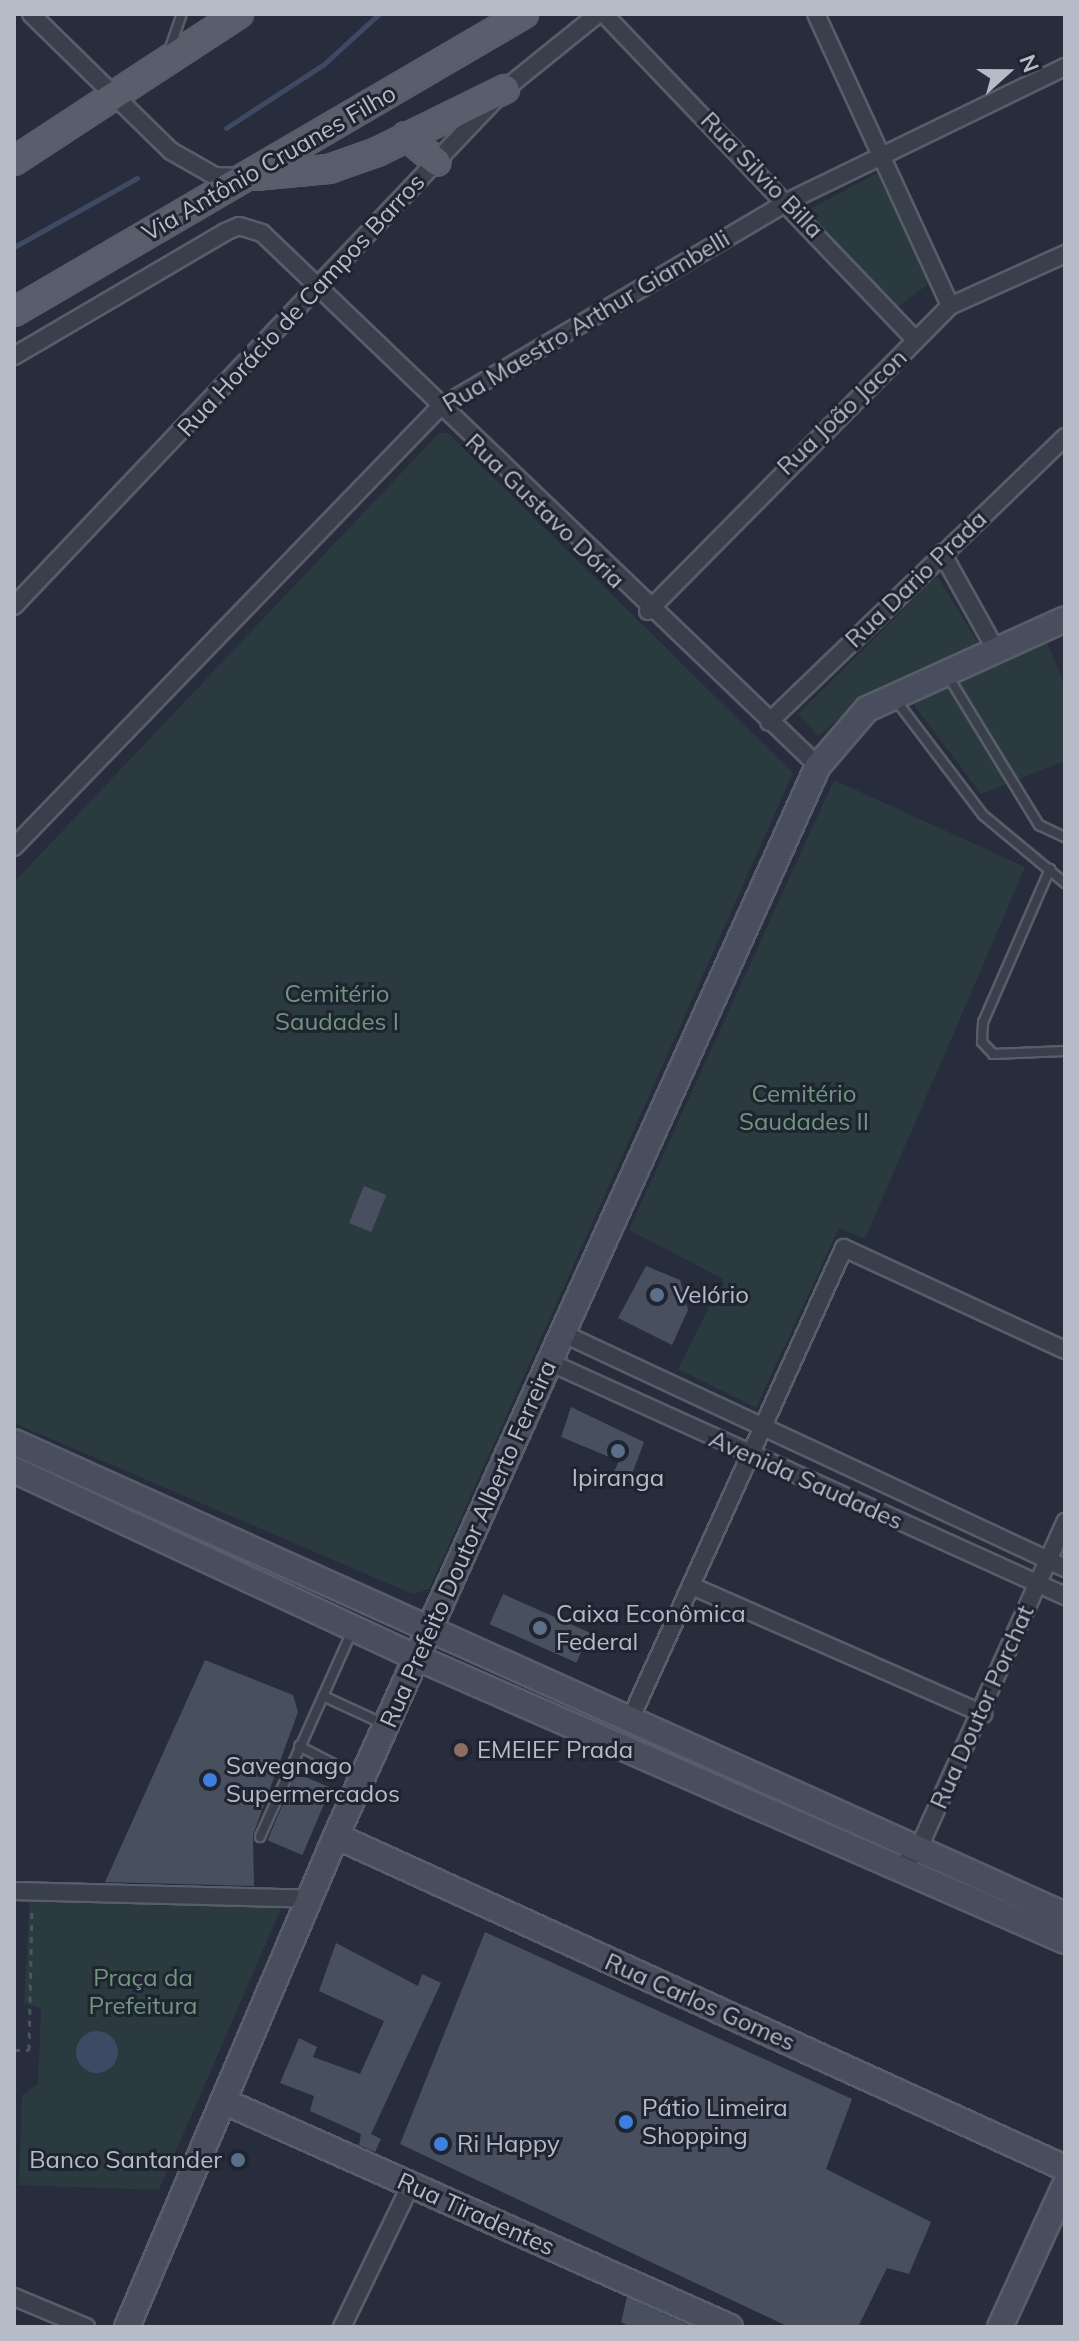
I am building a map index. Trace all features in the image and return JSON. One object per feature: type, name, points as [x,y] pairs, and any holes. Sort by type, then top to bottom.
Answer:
[{"type":"main road","points":[[14,161],[239,14]]},
{"type":"main road","name":"Via Antônio Cruanes Filho","points":[[14,312],[524,14]]},
{"type":"main road","points":[[243,178],[329,169],[505,89]]},
{"type":"main road","points":[[406,136],[437,162]]},
{"type":"main road","name":"Rua Prefeito Doutor Alberto Ferreira","points":[[127,2327],[336,1836],[420,1659],[562,1333],[681,1082],[818,766],[842,732],[892,695],[1065,619]]},
{"type":"main road","points":[[14,1442],[432,1629],[917,1852],[1065,1915]]},
{"type":"main road","points":[[14,1470],[420,1659],[878,1862],[1065,1941]]},
{"type":"main road","name":"Rua Carlos Gomes","points":[[336,1836],[1065,2168]]},
{"type":"main road","name":"Rua Tiradentes","points":[[223,2101],[730,2327]]},
{"type":"main road","points":[[1000,2327],[1065,2185]]},
{"type":"street","name":"Rua Horácio de Campos Barros","points":[[14,606],[505,89],[598,14]]},
{"type":"street","name":"Rua Silvio Billa","points":[[604,14],[789,201],[916,340]]},
{"type":"street","points":[[816,14],[950,306]]},
{"type":"street","points":[[39,17],[195,168],[243,178]]},
{"type":"street","name":"Rua Maestro Arthur Giambelli","points":[[14,847],[439,408],[789,201],[881,152],[1065,67]]},
{"type":"street","name":"Rua Gustavo Dória","points":[[14,356],[239,226],[262,233],[648,611],[818,766]]},
{"type":"street","name":"Rua João Jacon","points":[[648,611],[950,306],[1065,254]]},
{"type":"street","name":"Rua Dario Prada","points":[[769,722],[1065,437]]},
{"type":"street","points":[[942,553],[996,650]]},
{"type":"street","points":[[629,1722],[694,1587],[844,1248],[1065,1350]]},
{"type":"street","name":"Avenida Saudades","points":[[562,1333],[1065,1568]]},
{"type":"street","name":"Avenida Saudades","points":[[549,1362],[1065,1596]]},
{"type":"street","name":"Rua Doutor Porchat","points":[[917,1852],[983,1714],[1065,1522]]},
{"type":"street","points":[[694,1587],[983,1714]]},
{"type":"street","points":[[878,1862],[902,1865],[917,1852]]},
{"type":"street","points":[[14,1891],[311,1899]]},
{"type":"street","points":[[342,2327],[411,2184]]},
{"type":"street","points":[[14,2297],[86,2327]]},
{"type":"lane","points":[[165,62],[182,14]]},
{"type":"lane","points":[[945,672],[1039,825],[1065,837]]},
{"type":"lane","points":[[892,695],[983,815],[1065,883]]},
{"type":"lane","points":[[1050,869],[983,1022],[982,1042],[993,1054],[1065,1051]]},
{"type":"lane","points":[[260,1837],[353,1628]]},
{"type":"lane","points":[[323,1696],[388,1726]]},
{"type":"lane","points":[[299,1746],[363,1779]]},
{"type":"path","points":[[14,2050],[29,2050],[33,1892]]},
{"type":"green space","points":[[877,173],[930,283],[896,308],[806,211]]},
{"type":"green space","name":"Cemitério Saudades I","points":[[439,433],[448,433],[793,773],[429,1589],[413,1594],[14,1423],[14,882]]},
{"type":"green space","points":[[937,576],[979,644],[875,689],[818,736],[798,714]]},
{"type":"green space","points":[[1045,638],[1065,685],[1065,761],[981,794],[909,698]]},
{"type":"green space","name":"Cemitério Saudades II","points":[[834,780],[1025,867],[865,1239],[839,1228],[756,1408],[678,1369],[723,1279],[629,1230]]},
{"type":"green space","name":"Praça da Prefeitura","points":[[30,1897],[283,1904],[159,2190],[19,2185],[22,2095],[38,2084],[41,2008],[24,2004]]},
{"type":"water","points":[[97,2031],[112,2037],[118,2052],[112,2067],[97,2073],[82,2067],[76,2052],[82,2037]]},
{"type":"building","points":[[364,1186],[386,1195],[371,1232],[349,1223]]},
{"type":"building","name":"Velório","points":[[646,1266],[680,1280],[688,1310],[672,1345],[618,1318]]},
{"type":"building","name":"Ipiranga","points":[[571,1407],[644,1442],[629,1482],[612,1476],[619,1461],[561,1437]]},
{"type":"building","name":"Caixa Econômica Federal","points":[[503,1594],[590,1633],[576,1663],[490,1624]]},
{"type":"building","name":"Savegnago Supermercados","points":[[205,1660],[293,1695],[298,1712],[253,1835],[254,1886],[105,1882]]},
{"type":"building","points":[[296,1773],[331,1788],[302,1855],[267,1840]]},
{"type":"building","name":"Pátio Limeira Shopping","points":[[485,1932],[852,2099],[826,2169],[931,2222],[909,2274],[887,2268],[858,2327],[789,2327],[400,2144]]},
{"type":"building","points":[[336,1943],[418,1986],[422,1974],[441,1983],[371,2134],[381,2139],[375,2152],[359,2145],[361,2134],[310,2111],[314,2096],[280,2083],[299,2038],[317,2047],[313,2057],[360,2074],[384,2021],[319,1991]]},
{"type":"building","points":[[627,2297],[693,2327],[630,2327],[621,2322]]},
{"type":"waterway","points":[[226,128],[324,64],[379,14]]},
{"type":"waterway","points":[[14,247],[137,178]]},
{"type":"place","name":"Velório","points":[[657,1295]]},
{"type":"place","name":"Ipiranga","points":[[618,1451]]},
{"type":"place","name":"Caixa Econômica Federal","points":[[540,1628]]},
{"type":"place","name":"EMEIEF Prada","points":[[461,1750]]},
{"type":"place","name":"Savegnago Supermercados","points":[[210,1780]]},
{"type":"place","name":"Pátio Limeira Shopping","points":[[626,2122]]},
{"type":"place","name":"Ri Happy","points":[[441,2144]]},
{"type":"place","name":"Banco Santander","points":[[238,2160]]}]
